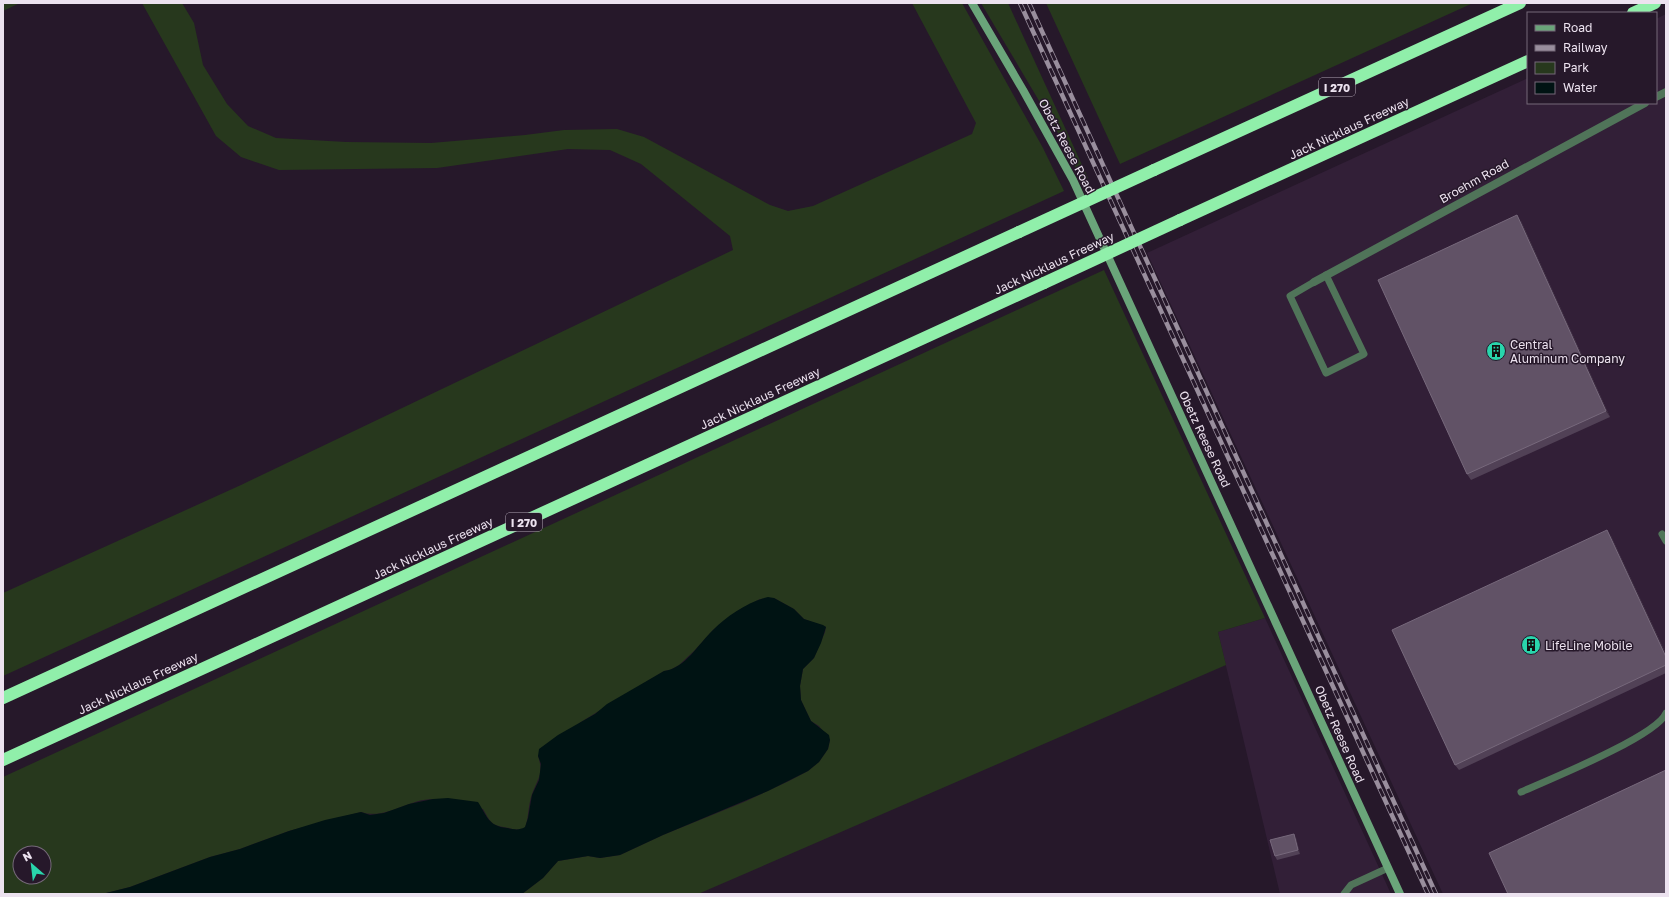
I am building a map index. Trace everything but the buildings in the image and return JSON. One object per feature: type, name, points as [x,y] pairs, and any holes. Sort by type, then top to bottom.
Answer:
[{"type":"highway","name":"I 270","points":[[3,698],[1520,3]]},
{"type":"highway","points":[[1635,12],[1655,3]]},
{"type":"highway","name":"Jack Nicklaus Freeway","points":[[3,760],[1527,61]]},
{"type":"street","name":"Obetz Reese Road","points":[[972,3],[1023,90],[1072,180],[1400,894]]},
{"type":"street","points":[[1657,96],[1666,92]]},
{"type":"street","name":"Broehm Road","points":[[1314,282],[1643,104]]},
{"type":"lane","points":[[1314,282],[1290,296],[1326,373],[1364,354],[1326,275]]},
{"type":"lane","points":[[1662,534],[1666,541]]},
{"type":"lane","points":[[1521,792],[1623,746],[1652,728],[1664,717],[1666,713]]},
{"type":"lane","points":[[1344,894],[1351,885],[1388,868]]},
{"type":"shaded area","points":[[1666,14],[1666,894],[1443,894],[1147,253],[1527,78],[1527,104],[1657,104],[1657,18]]},
{"type":"shaded area","points":[[1265,618],[1391,894],[1280,894],[1218,632]]},
{"type":"green space","points":[[20,3],[3,11],[3,4]]},
{"type":"green space","points":[[142,3],[182,3],[194,23],[203,65],[227,104],[248,126],[276,138],[346,142],[431,143],[564,130],[617,129],[644,137],[770,205],[788,211],[813,206],[972,134],[976,123],[912,3],[962,3],[1043,148],[1064,191],[3,676],[3,593],[241,485],[733,250],[730,236],[641,164],[610,150],[568,149],[437,168],[279,170],[241,157],[216,136]]},
{"type":"green space","points":[[981,3],[1008,3],[1088,178],[1082,181],[1057,131]]},
{"type":"green space","points":[[1046,3],[1473,3],[1120,164]]},
{"type":"green space","points":[[1104,270],[1265,618],[1218,632],[1226,665],[698,894],[522,894],[543,878],[558,861],[588,856],[600,858],[620,855],[789,781],[808,771],[819,762],[828,749],[830,740],[819,726],[811,721],[801,700],[800,686],[803,669],[814,658],[826,627],[804,619],[794,609],[774,598],[760,599],[739,610],[714,629],[679,665],[670,670],[664,671],[581,722],[538,756],[540,762],[540,776],[532,794],[525,828],[517,830],[496,825],[488,818],[483,809],[445,800],[424,800],[388,811],[370,814],[361,812],[289,831],[240,849],[210,857],[130,887],[102,894],[3,894],[3,777]]},
{"type":"water","points":[[768,597],[774,598],[794,609],[804,619],[826,627],[814,658],[803,669],[800,686],[801,700],[811,721],[829,735],[830,740],[828,749],[819,762],[808,771],[768,791],[663,835],[620,855],[600,858],[588,856],[558,861],[543,878],[522,894],[102,894],[130,887],[210,857],[240,849],[289,831],[325,820],[361,812],[370,815],[384,813],[409,804],[433,799],[448,798],[478,802],[492,823],[501,827],[514,829],[523,828],[525,827],[528,818],[532,795],[539,780],[541,764],[538,756],[539,749],[558,735],[595,714],[607,704],[664,671],[679,665],[691,655],[707,636],[738,610],[753,602]]},
{"type":"railway","points":[[1020,3],[1428,894]]},
{"type":"railway","points":[[1029,3],[1436,894]]},
{"type":"place","name":"Central Aluminum Company","points":[[1496,351]]},
{"type":"place","name":"LifeLine Mobile","points":[[1531,645]]}]
